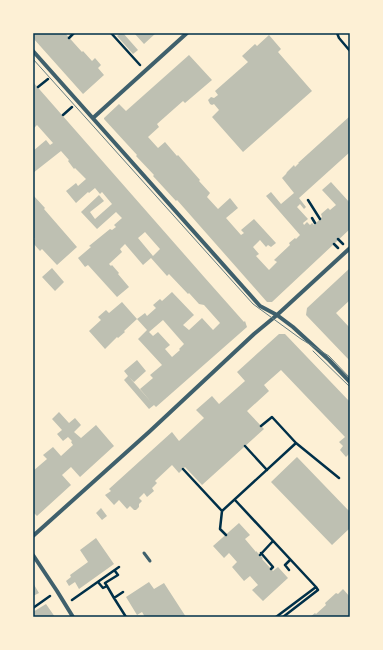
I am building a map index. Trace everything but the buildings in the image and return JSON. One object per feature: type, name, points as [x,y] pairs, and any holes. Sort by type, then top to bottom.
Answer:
[{"type":"street","points":[[93,118],[187,33]]},
{"type":"street","points":[[33,51],[260,306],[277,315],[293,327],[329,360],[350,382]]},
{"type":"street","points":[[33,536],[350,248]]},
{"type":"street","points":[[33,555],[73,617]]},
{"type":"lane","points":[[144,553],[150,561]]},
{"type":"path","points":[[69,38],[74,33]]},
{"type":"path","points":[[111,33],[146,71]]},
{"type":"path","points":[[337,33],[338,38],[350,51]]},
{"type":"path","points":[[308,200],[320,219]]},
{"type":"path","points":[[312,218],[315,223]]},
{"type":"path","points":[[261,426],[272,417],[296,443],[339,478]]},
{"type":"path","points":[[226,535],[220,529],[222,511],[296,443]]},
{"type":"path","points":[[245,446],[268,470]]},
{"type":"path","points":[[183,469],[222,511]]},
{"type":"path","points":[[235,500],[318,590],[283,617]]},
{"type":"path","points":[[271,569],[273,567],[260,554],[273,541]]},
{"type":"path","points":[[289,570],[285,565],[290,560]]},
{"type":"path","points":[[65,604],[120,567]]},
{"type":"path","points":[[115,571],[118,575],[105,583],[126,617]]},
{"type":"path","points":[[98,582],[103,588],[107,586]]},
{"type":"path","points":[[276,617],[316,587]]},
{"type":"path","points":[[33,608],[57,591]]},
{"type":"path","points":[[114,598],[123,592]]},
{"type":"tram line","points":[[33,59],[253,304],[301,339],[329,356],[350,378]]},
{"type":"tram line","points":[[313,351],[350,387]]}]
